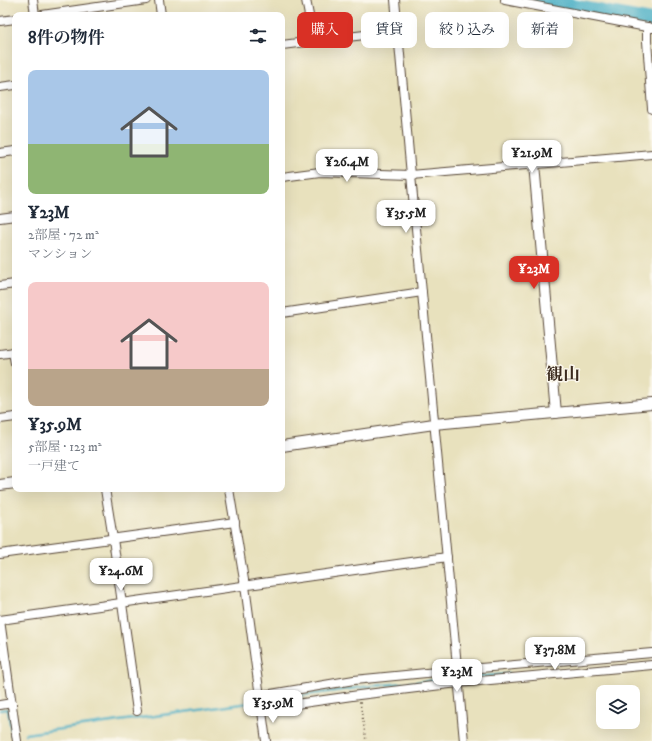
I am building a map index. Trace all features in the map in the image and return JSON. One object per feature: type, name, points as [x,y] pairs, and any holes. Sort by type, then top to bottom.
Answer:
[{"type":"street","points":[[33,0],[35,12]]},
{"type":"street","points":[[63,12],[146,0]]},
{"type":"street","points":[[159,0],[161,12]]},
{"type":"street","points":[[306,0],[308,12]]},
{"type":"street","points":[[395,0],[396,12]]},
{"type":"street","points":[[505,0],[649,27],[647,42],[652,109]]},
{"type":"street","points":[[0,21],[12,19]]},
{"type":"street","points":[[285,45],[297,43]]},
{"type":"street","points":[[400,48],[464,741]]},
{"type":"street","points":[[0,88],[12,86]]},
{"type":"street","points":[[0,153],[12,151]]},
{"type":"street","points":[[285,177],[320,172],[411,175],[652,154]]},
{"type":"street","points":[[534,164],[556,413]]},
{"type":"street","points":[[0,218],[12,216]]},
{"type":"street","points":[[0,286],[12,284]]},
{"type":"street","points":[[285,313],[422,292]]},
{"type":"street","points":[[0,354],[12,352]]},
{"type":"street","points":[[285,446],[434,424],[652,404]]},
{"type":"street","points":[[0,419],[12,417]]},
{"type":"street","points":[[0,485],[12,483]]},
{"type":"street","points":[[105,492],[137,711]]},
{"type":"street","points":[[230,492],[245,586],[266,741]]},
{"type":"street","points":[[0,554],[235,522]]},
{"type":"street","points":[[18,741],[0,620],[447,557]]},
{"type":"street","points":[[259,696],[354,680],[652,653]]},
{"type":"street","points":[[261,710],[359,695],[458,683],[652,665]]},
{"type":"street","points":[[0,705],[12,703]]},
{"type":"path","points":[[359,695],[366,741]]},
{"type":"waterway","points":[[540,0],[652,21]]},
{"type":"waterway","points":[[25,734],[371,686],[509,674]]},
{"type":"waterway","points":[[0,710],[8,709],[12,736]]},
{"type":"district","name":"観山","points":[[563,374]]}]
